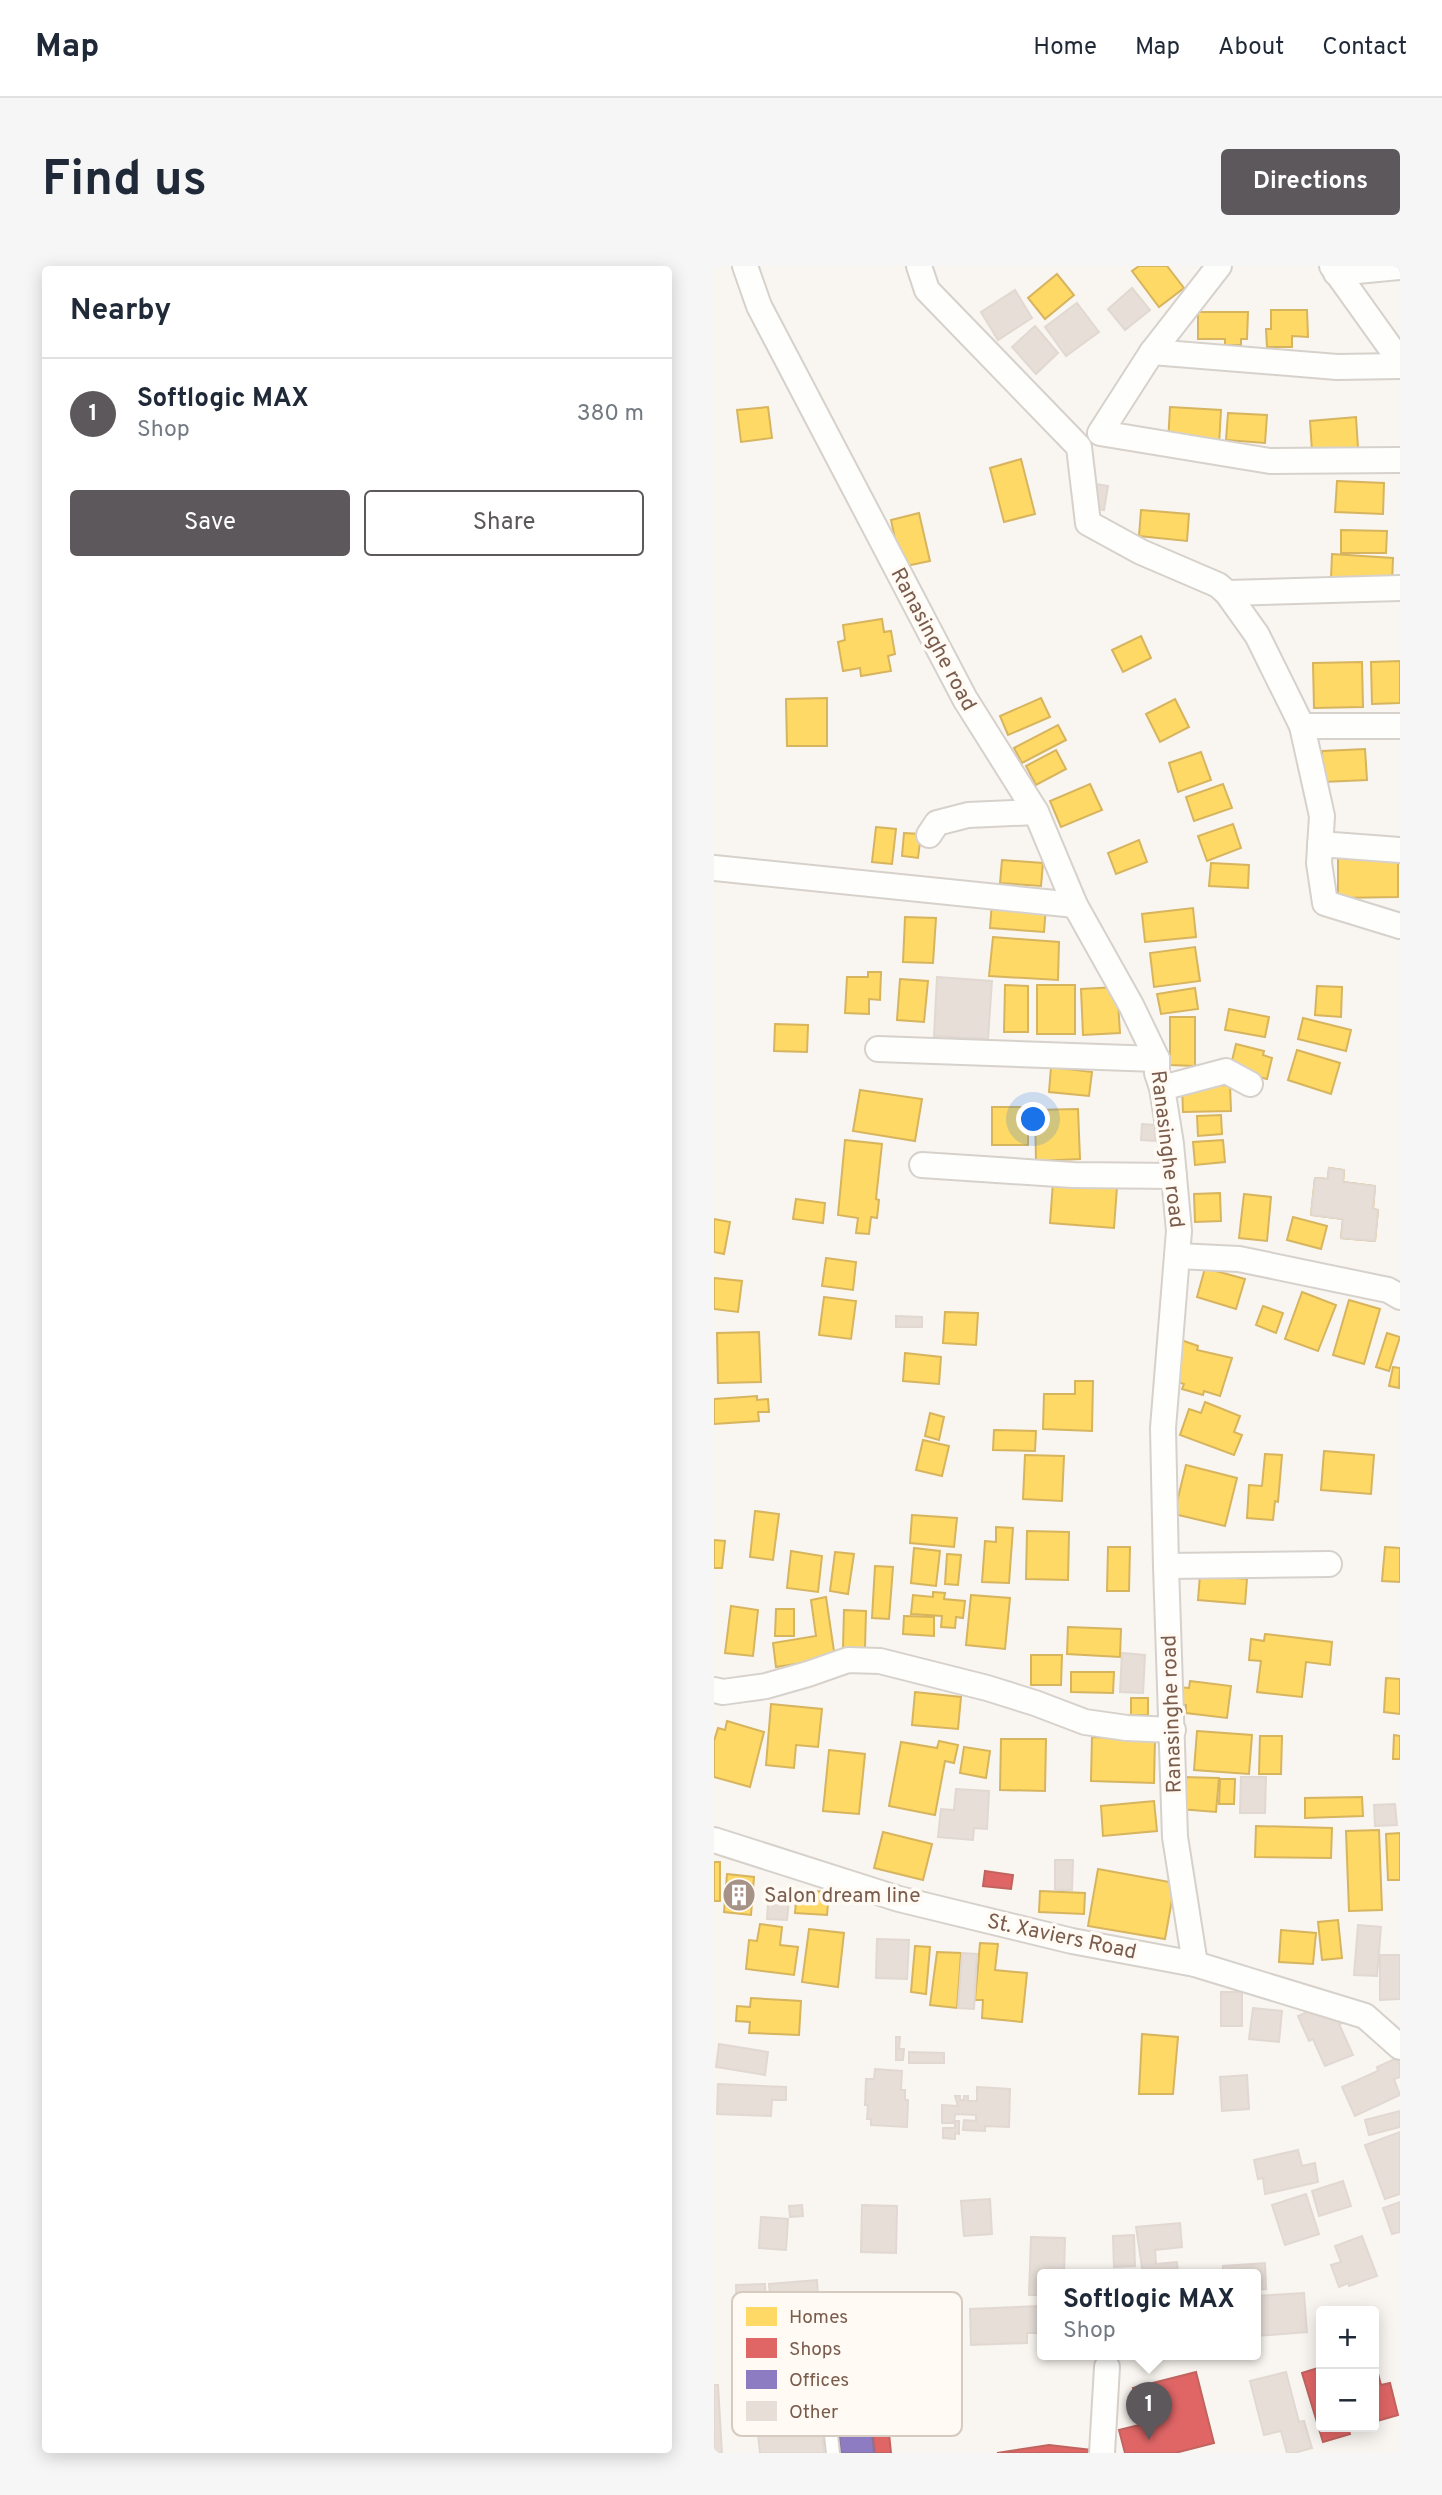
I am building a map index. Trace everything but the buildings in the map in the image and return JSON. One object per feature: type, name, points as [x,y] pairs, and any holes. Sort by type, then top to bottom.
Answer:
[{"type":"street","name":"Ranasinghe road","points":[[745,266],[759,306],[965,699],[1036,812],[1075,905],[1132,1005],[1157,1059],[1179,1231],[1164,1428],[1172,1771],[1175,1837],[1195,1964]]},
{"type":"street","points":[[919,266],[927,290],[1079,447],[1088,523],[1141,552],[1218,585],[1227,593],[1257,635],[1303,726],[1322,816],[1319,863],[1325,903],[1400,926]]},
{"type":"street","points":[[1219,266],[1152,352],[1100,433],[1270,461],[1400,460]]},
{"type":"street","points":[[1334,270],[1400,267]]},
{"type":"street","points":[[1334,270],[1400,364]]},
{"type":"street","points":[[1152,352],[1337,367],[1400,364]]},
{"type":"street","points":[[1227,593],[1400,588]]},
{"type":"street","points":[[1303,726],[1400,726]]},
{"type":"street","points":[[929,835],[937,823],[968,815],[1036,812]]},
{"type":"street","points":[[1320,844],[1400,850]]},
{"type":"street","points":[[714,868],[1075,905]]},
{"type":"street","points":[[878,1049],[1157,1059]]},
{"type":"street","points":[[1162,1088],[1226,1071],[1250,1084]]},
{"type":"street","points":[[922,1165],[1073,1175],[1174,1176]]},
{"type":"street","points":[[1177,1256],[1239,1259],[1388,1290],[1400,1297]]},
{"type":"street","points":[[1166,1566],[1329,1564]]},
{"type":"street","points":[[714,1690],[723,1692],[766,1686],[848,1660],[880,1661],[1035,1703],[1085,1722],[1127,1728],[1173,1730]]},
{"type":"street","name":"St. Xaviers Road","points":[[714,1840],[899,1899],[1072,1941],[1195,1964],[1365,2016],[1400,2047]]},
{"type":"street","points":[[1102,2453],[1107,2367]]},
{"type":"place","name":"Salon dream line","points":[[739,1895]]},
{"type":"place","name":"Softlogic MAX","points":[[1149,2440]]}]
